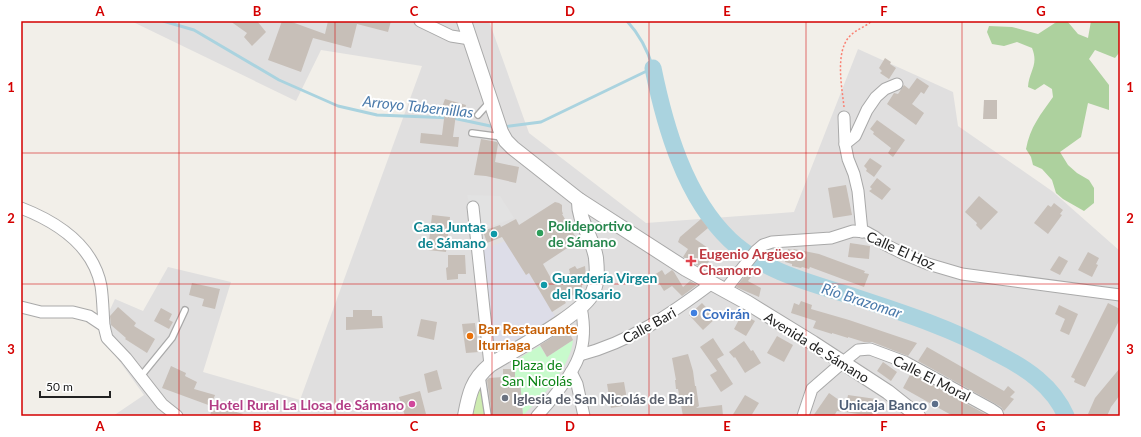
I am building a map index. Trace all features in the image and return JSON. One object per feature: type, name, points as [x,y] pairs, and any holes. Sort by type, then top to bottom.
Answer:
[{"type":"street","points":[[420,21],[451,36],[470,39]]},
{"type":"street","points":[[464,21],[500,130]]},
{"type":"street","points":[[845,144],[855,136],[867,110],[876,98],[885,89],[897,84]]},
{"type":"street","points":[[844,117],[845,144],[858,191],[862,232]]},
{"type":"street","name":"Avenida de Sámano","points":[[500,130],[513,148],[579,200],[686,269],[725,290],[807,339],[888,392],[918,416]]},
{"type":"street","points":[[465,416],[473,385],[485,369],[549,330],[581,307],[593,292],[596,282],[597,269],[593,247],[580,215],[579,200]]},
{"type":"street","points":[[473,207],[485,369]]},
{"type":"street","points":[[21,208],[39,215],[67,232],[83,249],[95,266],[101,286],[104,326],[108,338],[126,358],[162,404],[178,416]]},
{"type":"street","name":"Calle El Hoz","points":[[725,290],[756,251],[763,245],[772,242],[831,238],[853,231],[866,232],[884,244],[904,254],[928,264],[962,274],[1120,295]]},
{"type":"street","name":"Calle Bari","points":[[580,355],[602,349],[660,320],[712,283]]},
{"type":"street","points":[[21,307],[41,312],[73,312],[88,316],[104,326]]},
{"type":"street","points":[[537,416],[571,372],[580,355],[583,333],[581,307]]},
{"type":"street","name":"Calle El Moral","points":[[842,362],[858,350],[870,350],[906,362],[991,409],[997,413],[998,416]]},
{"type":"street","points":[[803,416],[812,389],[842,362]]},
{"type":"street","points":[[571,372],[577,384],[584,416]]},
{"type":"lane","points":[[478,115],[491,103]]},
{"type":"lane","points":[[472,133],[500,130]]},
{"type":"lane","points":[[140,376],[172,338],[186,310]]},
{"type":"lane","points":[[485,369],[488,416]]},
{"type":"path","points":[[844,117],[840,59],[844,44],[849,37],[872,21]]},
{"type":"shaded area","points":[[131,21],[489,21],[529,133],[646,223],[794,212],[858,49],[953,92],[958,126],[1052,191],[1120,251],[1120,416],[113,416],[144,395],[99,333],[115,299],[143,311],[168,267],[231,282],[203,372],[300,400],[422,66],[321,50],[296,101]]},
{"type":"shaded area","points":[[467,195],[500,196],[514,218],[478,231]]},
{"type":"shaded area","points":[[505,241],[526,275],[529,273],[555,316],[493,356],[483,250]]},
{"type":"green space","points":[[1058,21],[1067,21],[1078,34],[1088,38],[1091,21],[1120,21],[1119,53],[1115,58],[1095,50],[1089,59],[1109,85],[1109,110],[1088,103],[1081,137],[1060,152],[1068,165],[1077,173],[1089,180],[1094,188],[1094,203],[1084,211],[1063,199],[1056,193],[1052,180],[1042,169],[1033,165],[1031,157],[1026,149],[1033,127],[1053,97],[1052,89],[1044,84],[1035,90],[1028,87],[1034,64],[1034,54],[1032,48],[1017,42],[1004,46],[992,44],[987,32],[989,26],[1012,27],[1038,34]]},
{"type":"green space","name":"Plaza de San Nicolás","points":[[573,340],[571,350],[561,371],[547,391],[523,415],[520,379],[515,379],[516,366],[518,362],[524,355],[540,346],[547,357]]},
{"type":"green space","points":[[479,387],[482,389],[485,416],[472,416],[476,390]]},
{"type":"building","points":[[230,21],[257,21],[266,32],[252,46],[244,37],[247,33]]},
{"type":"building","points":[[282,21],[289,21],[325,34],[328,21],[391,21],[388,32],[357,24],[351,48],[313,38],[301,72],[268,60]]},
{"type":"building","points":[[885,58],[896,68],[889,79],[880,73],[882,71],[879,68]]},
{"type":"building","points":[[917,78],[929,86],[924,94],[921,92],[912,104],[924,113],[916,125],[887,104],[894,93],[898,94],[904,85],[909,89]]},
{"type":"building","points":[[445,99],[466,105],[463,116],[456,114],[453,137],[459,137],[458,147],[420,143],[421,133],[442,135],[445,111],[441,110]]},
{"type":"building","points":[[984,100],[997,100],[997,119],[983,119]]},
{"type":"building","points":[[877,120],[905,140],[893,157],[888,153],[891,148],[873,134],[874,132],[870,129]]},
{"type":"building","points":[[481,139],[497,142],[495,162],[519,167],[516,183],[486,176],[474,175]]},
{"type":"building","points":[[870,158],[882,166],[874,177],[866,171],[867,169],[864,166]]},
{"type":"building","points":[[877,178],[891,189],[882,200],[869,191],[872,189],[870,187]]},
{"type":"building","points":[[846,185],[852,215],[833,218],[828,188]]},
{"type":"building","points":[[979,196],[998,212],[981,230],[976,225],[977,223],[965,212]]},
{"type":"building","name":"Polideportivo de Sámano","points":[[555,202],[562,205],[562,214],[578,241],[543,264],[553,282],[570,273],[569,269],[575,266],[577,269],[585,266],[587,284],[582,284],[582,290],[564,300],[566,303],[552,312],[529,273],[526,275],[502,237],[487,243],[483,231],[500,225],[501,227],[516,219],[519,225]]},
{"type":"building","points":[[1054,203],[1063,210],[1060,214],[1062,215],[1048,234],[1034,223],[1048,205],[1051,207]]},
{"type":"building","points":[[432,215],[450,217],[446,252],[428,250]]},
{"type":"building","points":[[701,219],[708,228],[695,239],[708,248],[706,251],[713,255],[704,269],[683,257],[688,249],[678,242],[680,237]]},
{"type":"building","points":[[850,243],[870,246],[869,259],[848,257]]},
{"type":"building","points":[[788,249],[819,254],[865,271],[864,273],[869,274],[864,287],[810,267],[809,269],[792,266],[792,264],[785,262]]},
{"type":"building","points":[[1088,252],[1099,258],[1096,264],[1098,265],[1092,277],[1078,270]]},
{"type":"building","points":[[448,255],[465,255],[466,274],[458,274],[458,279],[447,280],[446,268],[448,267]]},
{"type":"building","points":[[1059,256],[1068,261],[1060,275],[1050,270]]},
{"type":"building","points":[[753,266],[757,269],[748,281],[761,288],[759,297],[736,287]]},
{"type":"building","points":[[662,270],[665,275],[672,270],[683,287],[690,281],[697,285],[682,296],[672,286],[664,291],[654,275]]},
{"type":"building","points":[[192,283],[220,289],[215,309],[202,306],[204,299],[189,295]]},
{"type":"building","points":[[801,301],[812,305],[811,309],[917,343],[908,356],[872,342],[864,342],[813,328],[816,321],[791,313],[794,303],[799,305]]},
{"type":"building","points":[[702,303],[716,318],[703,330],[689,315]]},
{"type":"building","points":[[1108,303],[1120,309],[1120,319],[1085,387],[1074,382],[1075,379],[1071,377]]},
{"type":"building","points":[[1059,305],[1078,314],[1069,335],[1060,331],[1065,319],[1055,314]]},
{"type":"building","points":[[118,307],[136,323],[134,326],[155,339],[147,353],[125,339],[126,338],[111,325],[110,316]]},
{"type":"building","points":[[161,308],[172,314],[169,320],[173,322],[169,329],[154,321]]},
{"type":"building","points":[[353,310],[372,310],[372,316],[382,316],[383,328],[346,330],[346,317],[353,317]]},
{"type":"building","points":[[742,314],[755,321],[746,336],[734,329]]},
{"type":"building","points":[[421,319],[437,322],[434,340],[417,336]]},
{"type":"building","name":"Bar Restaurante Iturriaga","points":[[475,323],[479,352],[466,353],[462,324]]},
{"type":"building","points":[[567,328],[573,340],[547,357],[540,345]]},
{"type":"building","points":[[777,336],[793,345],[784,362],[767,353]]},
{"type":"building","points":[[713,338],[724,355],[717,359],[733,384],[721,392],[710,375],[717,371],[700,347]]},
{"type":"building","points":[[744,341],[751,351],[753,350],[761,363],[745,373],[735,357],[734,358],[729,352]]},
{"type":"building","points":[[927,347],[1004,391],[1008,386],[1015,392],[1010,397],[1014,399],[1004,411],[1001,407],[918,361]]},
{"type":"building","points":[[688,354],[693,371],[699,406],[696,408],[722,405],[723,416],[683,416],[678,389],[676,389],[672,358]]},
{"type":"building","points":[[883,362],[897,372],[891,381],[877,371]]},
{"type":"building","points":[[171,366],[186,373],[185,376],[197,382],[194,389],[215,395],[211,406],[162,388]]},
{"type":"building","points":[[1120,368],[1120,395],[1111,407],[1107,416],[1093,416],[1088,414],[1095,398]]},
{"type":"building","name":"Iglesia de San Nicolás de Bari","points":[[503,369],[515,369],[515,379],[520,379],[523,416],[492,416],[487,380],[489,378],[503,377]]},
{"type":"building","points":[[437,370],[442,389],[428,393],[424,374]]},
{"type":"building","points":[[911,373],[989,416],[953,416],[903,388]]},
{"type":"building","points":[[624,382],[628,405],[611,408],[607,384]]},
{"type":"building","name":"Hotel Rural La Llosa de Sámano","points":[[420,391],[426,414],[405,416],[399,397]]},
{"type":"building","points":[[829,393],[846,405],[848,395],[876,399],[873,416],[837,411],[834,416],[813,416]]},
{"type":"building","points":[[745,395],[759,403],[751,416],[732,416]]},
{"type":"building","points":[[213,405],[243,414],[242,416],[210,416]]},
{"type":"waterway","name":"Arroyo Tabernillas","points":[[163,21],[194,30],[279,80],[338,106],[377,115],[453,118],[495,127]]},
{"type":"waterway","name":"Arroyo Tabernillas","points":[[503,127],[541,122],[653,68],[643,43],[627,21]]},
{"type":"waterway","name":"Río Brazomar","points":[[653,68],[671,137],[689,182],[714,223],[743,251],[789,275],[910,315],[981,345],[1019,365],[1038,379],[1054,396],[1066,416]]},
{"type":"place","name":"Polideportivo de Sámano","points":[[540,233]]},
{"type":"place","name":"Casa Juntas de Sámano","points":[[494,234]]},
{"type":"place","name":"Eugenio Argüeso Chamorro","points":[[691,261]]},
{"type":"place","name":"Guardería Virgen del Rosario","points":[[544,285]]},
{"type":"place","name":"Covirán","points":[[694,313]]},
{"type":"place","name":"Bar Restaurante Iturriaga","points":[[470,336]]},
{"type":"place","name":"Iglesia de San Nicolás de Bari","points":[[505,398]]},
{"type":"place","name":"Hotel Rural La Llosa de Sámano","points":[[412,404]]},
{"type":"place","name":"Unicaja Banco","points":[[935,404]]}]
